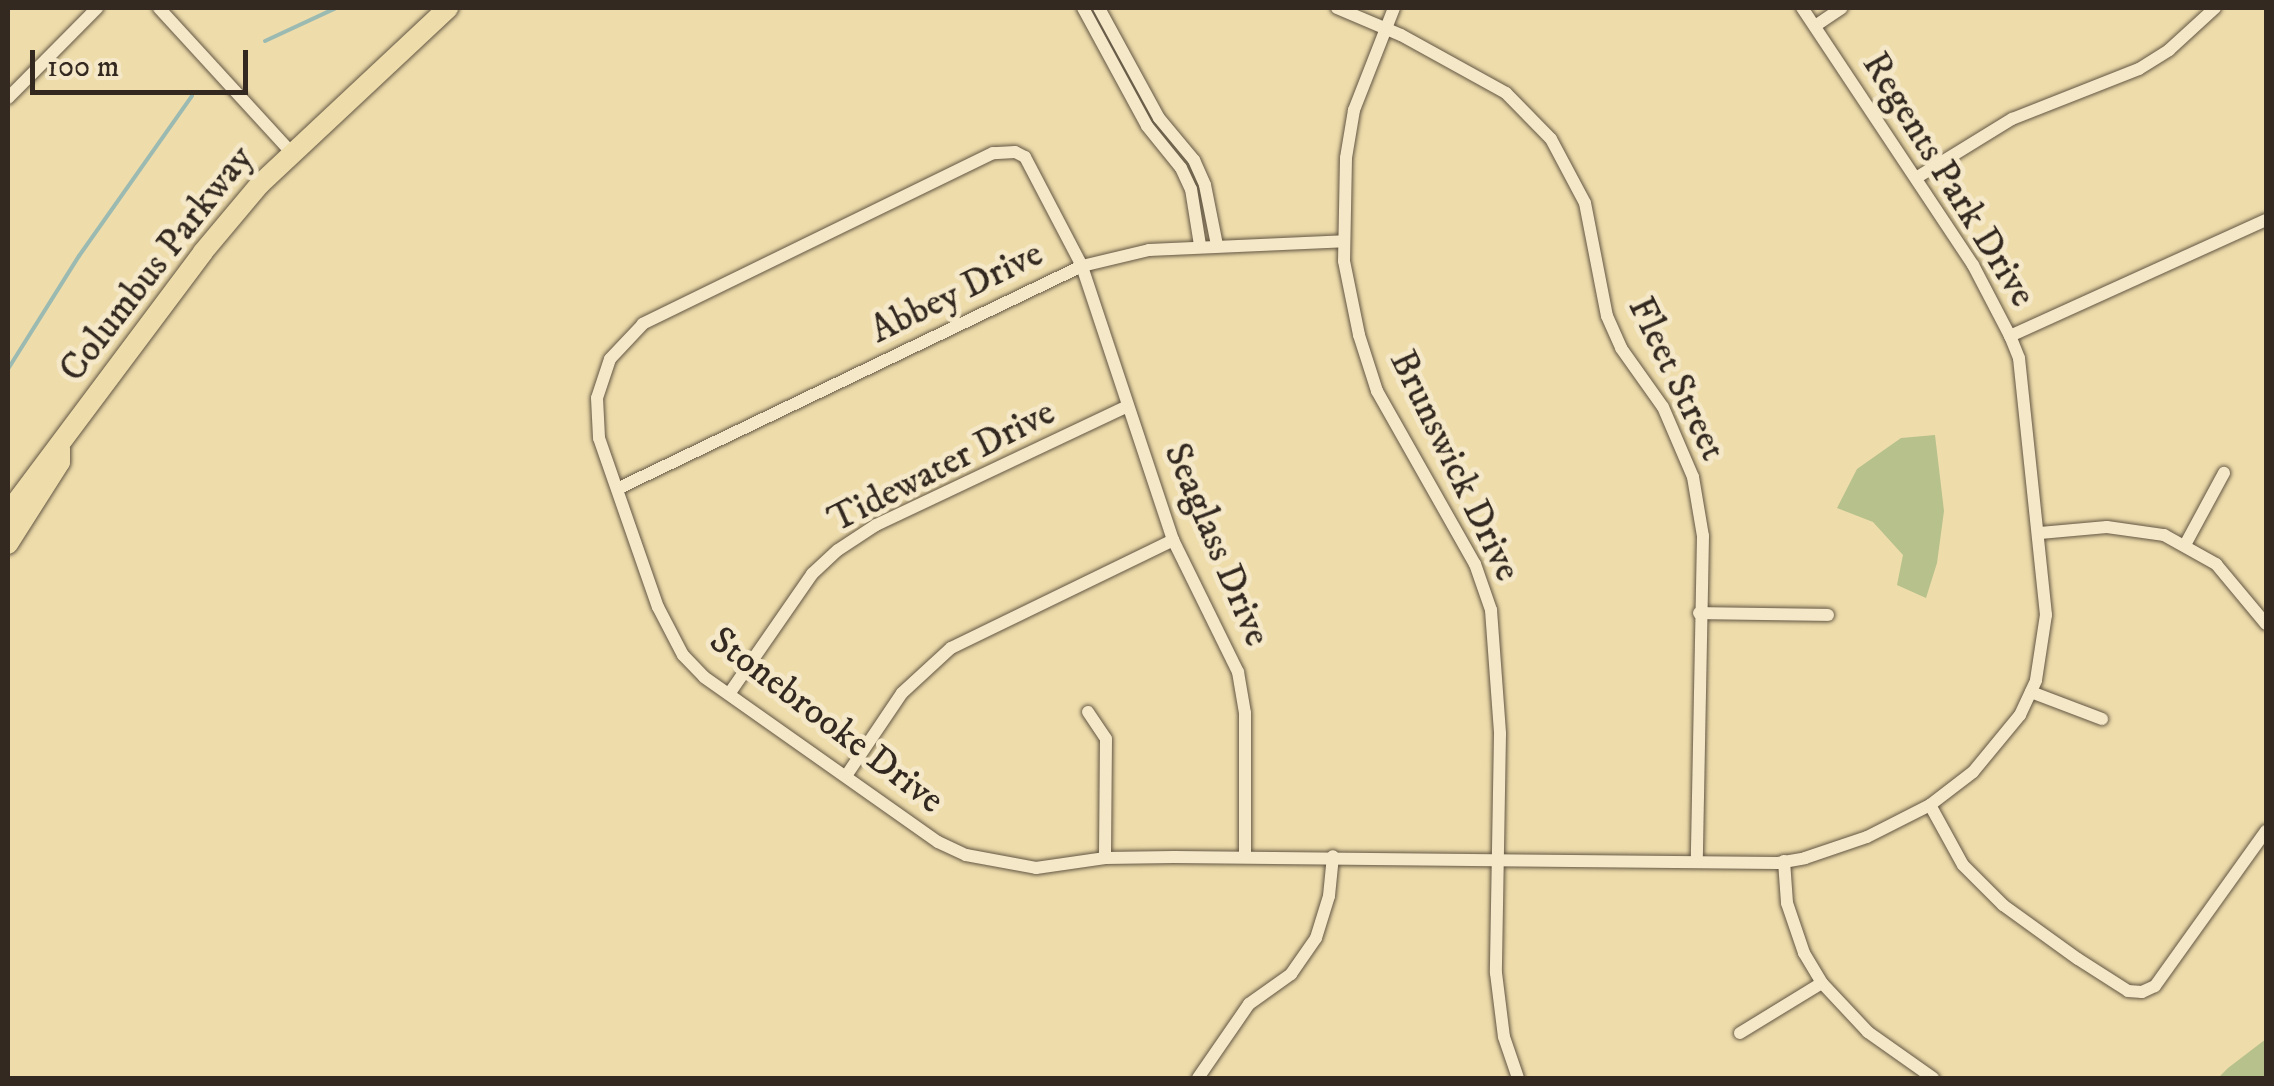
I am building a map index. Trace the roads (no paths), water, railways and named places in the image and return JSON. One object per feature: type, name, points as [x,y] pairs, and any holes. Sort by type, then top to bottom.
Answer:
[{"type":"main road","name":"Columbus Parkway","points":[[8,513],[203,252],[291,152],[448,8]]},
{"type":"main road","name":"Columbus Parkway","points":[[8,544],[60,462],[60,448]]},
{"type":"street","points":[[8,98],[98,8]]},
{"type":"street","points":[[159,8],[291,152]]},
{"type":"street","points":[[1083,8],[1147,126],[1181,168],[1191,189],[1200,245]]},
{"type":"street","points":[[1099,8],[1159,118],[1194,160],[1205,185],[1218,245]]},
{"type":"street","name":"Fleet Street","points":[[1336,8],[1384,26],[1506,93],[1532,115],[1571,170],[1590,220],[1607,316],[1620,348],[1663,408],[1693,477],[1703,536],[1697,860]]},
{"type":"street","name":"Brunswick Drive","points":[[1394,8],[1354,110],[1346,158],[1344,241],[1359,335],[1377,391],[1475,564],[1490,610],[1500,734],[1498,1004],[1518,1078]]},
{"type":"street","name":"Regents Park Drive","points":[[1333,856],[1784,861],[1868,838],[1930,805],[1973,772],[2004,739],[2030,692],[2043,651],[2046,615],[2019,358],[1973,264],[1802,8]]},
{"type":"street","points":[[1815,26],[1842,8]]},
{"type":"street","points":[[1916,178],[2012,119],[2139,69],[2169,50],[2215,8]]},
{"type":"street","name":"Stonebrooke Drive","points":[[1082,266],[1025,158],[1015,152],[993,153],[632,332],[610,360],[597,398],[599,438],[668,631],[704,677],[938,842],[966,855],[1036,868],[1106,858],[1333,856]]},
{"type":"street","points":[[2010,336],[2266,220]]},
{"type":"street","name":"Abbey Drive","points":[[619,488],[1082,266],[1149,250],[1200,245],[1344,241]]},
{"type":"street","name":"Seaglass Drive","points":[[1082,266],[1173,540],[1238,672],[1245,712],[1245,856]]},
{"type":"street","name":"Tidewater Drive","points":[[729,694],[812,574],[838,550],[876,525],[1126,407]]},
{"type":"street","points":[[2186,546],[2224,473]]},
{"type":"street","points":[[2040,533],[2135,530],[2186,546],[2216,564],[2266,624]]},
{"type":"street","points":[[846,776],[902,693],[952,648],[1173,540]]},
{"type":"street","points":[[1699,613],[1828,615]]},
{"type":"street","points":[[2030,692],[2102,719]]},
{"type":"street","points":[[1088,712],[1106,738],[1106,858]]},
{"type":"street","points":[[1930,805],[1964,865],[2003,905],[2078,959],[2128,990],[2142,992],[2155,986],[2266,831]]},
{"type":"street","points":[[1205,1076],[1250,1004],[1291,974],[1316,938],[1329,896],[1333,856]]},
{"type":"street","points":[[1784,861],[1787,904],[1804,953],[1822,983],[1868,1032],[1933,1078]]},
{"type":"street","points":[[1740,1033],[1822,983]]},
{"type":"waterway","points":[[265,41],[336,8]]},
{"type":"waterway","points":[[8,369],[79,256],[192,96]]}]
